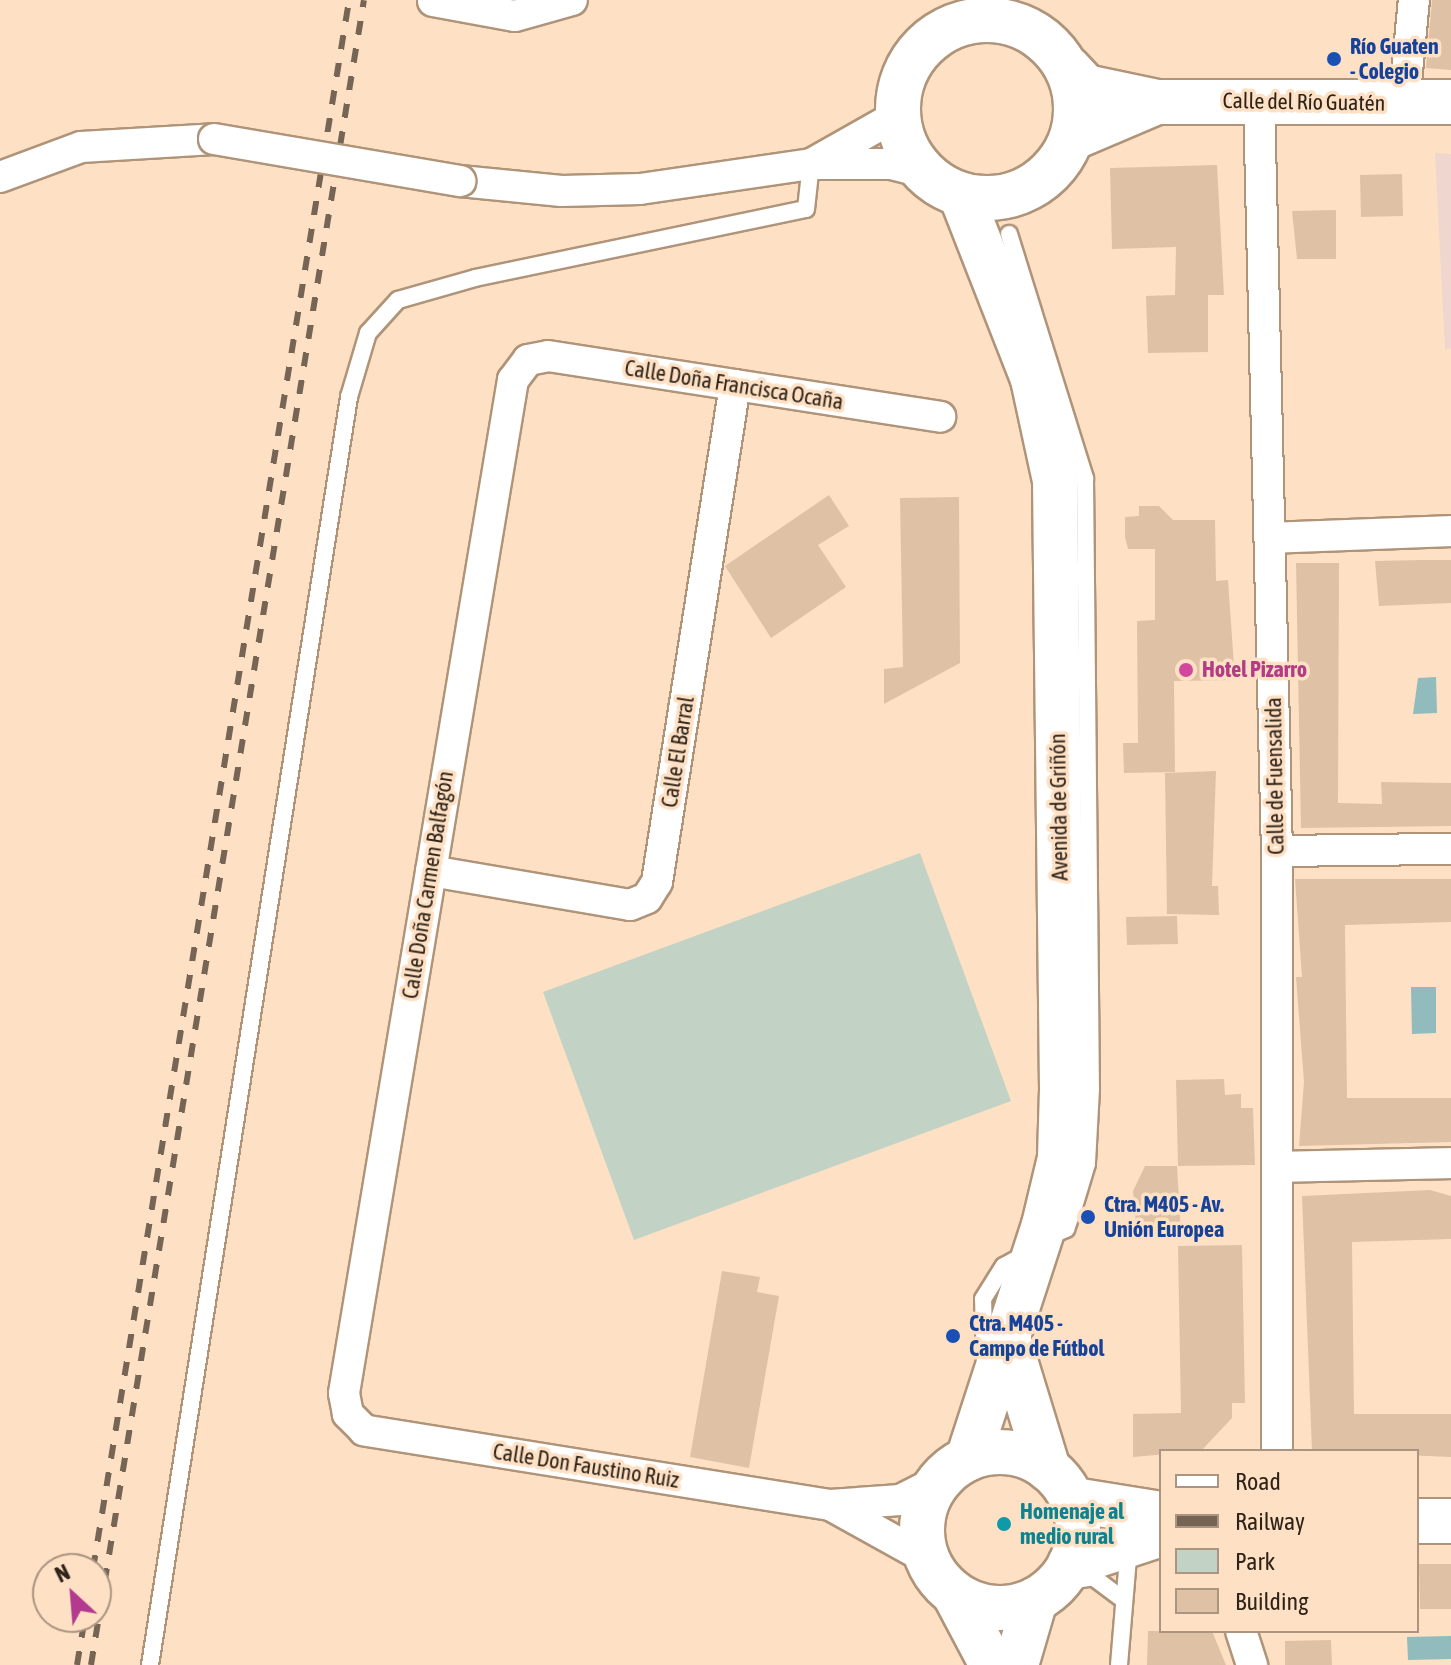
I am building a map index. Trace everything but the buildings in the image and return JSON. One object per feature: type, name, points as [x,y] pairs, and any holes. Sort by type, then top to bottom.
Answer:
[{"type":"main road","points":[[1033,186],[992,199],[961,195],[922,172],[896,116],[906,68],[925,43],[968,11],[1016,13],[1086,87],[1157,102]]},
{"type":"main road","points":[[1068,68],[1077,106],[1072,138]]},
{"type":"main road","name":"Calle del Río Guatén","points":[[1157,102],[1451,102]]},
{"type":"main road","points":[[999,280],[1009,234],[1033,186],[1072,138],[1157,102]]},
{"type":"main road","name":"Avenida de Griñón","points":[[953,1470],[989,1396],[1038,1239],[1060,1158],[1062,1089],[1055,481],[1033,379],[999,280],[961,195]]},
{"type":"main road","points":[[1007,1333],[1080,1547],[1054,1582],[1016,1665]]},
{"type":"main road","points":[[992,1665],[955,1595],[926,1558],[925,1505],[953,1470],[1009,1454],[1061,1484],[1159,1513]]},
{"type":"main road","points":[[1419,1521],[1451,1521]]},
{"type":"main road","points":[[955,1595],[994,1607],[1145,1540]]},
{"type":"street","points":[[433,1],[515,16],[572,0]]},
{"type":"street","points":[[1404,103],[1414,0]]},
{"type":"street","name":"Calle de Fuensalida","points":[[1259,101],[1277,851],[1277,1449]]},
{"type":"street","points":[[811,164],[896,116]]},
{"type":"street","points":[[0,177],[81,147],[214,139],[460,181],[640,189],[811,164],[891,164],[922,172]]},
{"type":"street","name":"Calle Doña Francisca Ocaña","points":[[528,360],[548,356],[940,417]]},
{"type":"street","name":"Calle Doña Carmen Balfagón","points":[[348,1414],[344,1393],[513,380],[528,360]]},
{"type":"street","name":"Calle El Barral","points":[[431,871],[630,905],[652,890],[735,385]]},
{"type":"street","points":[[1270,538],[1451,531]]},
{"type":"street","points":[[1277,851],[1451,849]]},
{"type":"street","points":[[1278,1167],[1451,1163]]},
{"type":"street","name":"Calle Don Faustino Ruiz","points":[[348,1414],[364,1430],[830,1505],[900,1500],[953,1470]]},
{"type":"street","name":"Calle Don Faustino Ruiz","points":[[830,1505],[926,1558]]},
{"type":"street","points":[[1242,1633],[1252,1665]]},
{"type":"lane","points":[[150,1665],[349,397],[368,333],[398,300],[462,281],[806,209],[811,164]]},
{"type":"lane","points":[[989,1396],[983,1299],[1004,1266],[1038,1239],[1091,1089],[1085,478],[1009,234]]},
{"type":"lane","points":[[1119,1665],[1124,1600],[1145,1540]]},
{"type":"lane","points":[[1054,1582],[1093,1577],[1124,1600]]},
{"type":"shaded area","points":[[1435,153],[1451,154],[1451,349],[1445,349]]},
{"type":"green space","points":[[920,853],[1011,1101],[634,1240],[543,992]]},
{"type":"water","points":[[1436,677],[1437,713],[1413,714],[1418,678]]},
{"type":"water","points":[[1411,987],[1436,987],[1436,1033],[1412,1034]]},
{"type":"water","points":[[1451,1636],[1451,1659],[1408,1660],[1407,1637]]},
{"type":"railway","points":[[96,1553],[349,0]]},
{"type":"railway","points":[[91,1665],[364,0]]},
{"type":"railway","points":[[77,1665],[82,1633]]},
{"type":"place","name":"Río Guaten - Colegio","points":[[1334,59]]},
{"type":"place","name":"Hotel Pizarro","points":[[1186,670]]},
{"type":"place","name":"Ctra. M405 - Av. Unión Europea","points":[[1088,1217]]},
{"type":"place","name":"Ctra. M405 - Campo de Fútbol","points":[[953,1336]]},
{"type":"place","name":"Homenaje al medio rural","points":[[1004,1524]]}]
